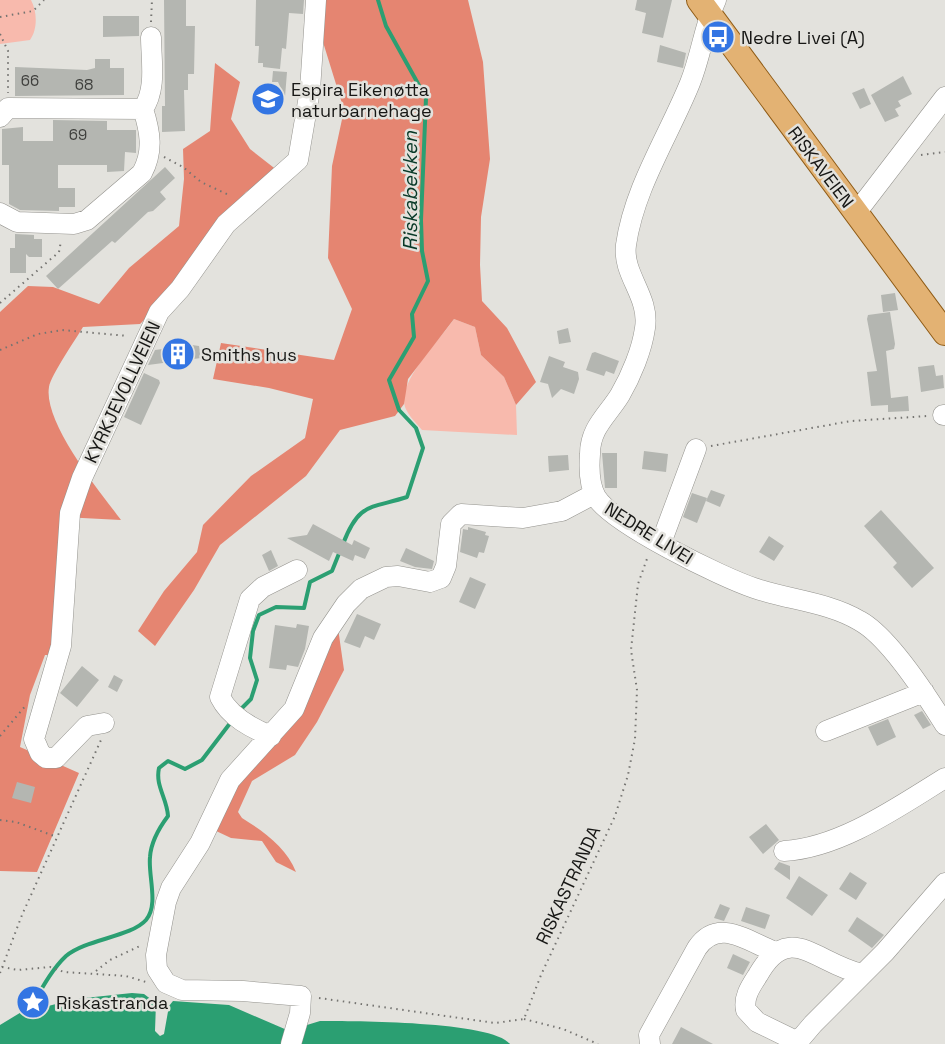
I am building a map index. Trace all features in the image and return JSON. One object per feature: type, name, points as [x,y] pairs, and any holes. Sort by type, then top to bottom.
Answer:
[{"type":"main road","name":"RISKAVEIEN","points":[[708,5],[856,213],[945,333]]},
{"type":"street","name":"KYRKJEVOLLVEIEN","points":[[104,723],[87,726],[56,758],[46,758],[40,753],[34,739],[61,646],[70,513],[81,478],[159,312],[180,289],[226,224],[298,160],[310,90],[316,0]]},
{"type":"street","name":"NEDRE LIVEI","points":[[708,5],[691,81],[648,177],[629,229],[626,262],[644,301],[645,327],[627,383],[592,436],[589,456],[594,494],[608,509],[687,559],[754,588],[837,610],[862,622],[887,646],[924,692],[945,725]]},
{"type":"street","points":[[143,109],[149,100],[152,82],[151,37]]},
{"type":"street","points":[[856,213],[945,97]]},
{"type":"street","points":[[4,112],[143,109]]},
{"type":"street","points":[[0,213],[17,222],[63,224],[87,220],[142,173],[150,154],[150,131],[143,109]]},
{"type":"street","points":[[658,541],[696,449]]},
{"type":"street","points":[[291,1044],[300,1013],[301,996],[172,987],[166,983],[157,969],[157,941],[171,888],[200,843],[230,780],[294,709],[323,639],[352,596],[374,581],[386,578],[398,576],[430,582],[441,578],[446,566],[448,531],[457,516],[470,514],[491,518],[524,518],[562,511],[594,494]]},
{"type":"street","points":[[271,736],[242,721],[225,707],[220,697],[250,599],[263,587],[297,570]]},
{"type":"street","points":[[826,731],[924,692]]},
{"type":"street","points":[[784,851],[811,848],[838,838],[945,778]]},
{"type":"street","points":[[862,974],[829,963],[795,946],[775,952],[747,995],[745,1006],[748,1014],[757,1022],[797,1043],[885,952],[945,883]]},
{"type":"street","points":[[650,1044],[649,1035],[707,936],[718,931],[727,932],[775,952]]},
{"type":"path","points":[[0,17],[33,11],[44,0]]},
{"type":"path","points":[[151,37],[152,0]]},
{"type":"path","points":[[0,34],[8,51],[4,112]]},
{"type":"path","points":[[917,155],[945,152]]},
{"type":"path","points":[[150,154],[166,157],[201,182],[249,202]]},
{"type":"path","points":[[0,303],[59,252],[63,224]]},
{"type":"path","points":[[0,350],[38,334],[62,330],[146,337]]},
{"type":"path","points":[[696,449],[851,421],[944,415]]},
{"type":"path","name":"RISKASTRANDA","points":[[524,1019],[541,975],[615,816],[620,794],[628,775],[635,739],[637,690],[631,650],[638,584],[658,541]]},
{"type":"path","points":[[0,973],[102,739],[104,723]]},
{"type":"path","points":[[0,820],[16,822],[58,837]]},
{"type":"path","points":[[94,973],[110,960],[138,946],[157,941]]},
{"type":"path","points":[[2,967],[18,970],[50,966],[64,972],[126,976],[172,987]]},
{"type":"path","points":[[301,996],[495,1023],[524,1019],[563,1029],[598,1044]]},
{"type":"shaded area","points":[[0,0],[31,0],[36,20],[30,40],[0,44]]},
{"type":"shaded area","points":[[310,0],[468,0],[483,62],[490,159],[481,217],[482,301],[507,328],[536,382],[516,405],[504,377],[481,355],[475,327],[454,319],[408,379],[404,404],[395,416],[340,430],[306,476],[220,545],[194,590],[155,646],[138,631],[164,591],[197,552],[203,525],[251,476],[305,438],[313,399],[269,388],[213,379],[221,343],[334,360],[352,309],[328,258],[332,166],[344,110]]},
{"type":"shaded area","points":[[215,63],[240,82],[231,119],[250,149],[278,171],[246,192],[220,220],[152,312],[140,324],[83,327],[51,381],[50,402],[64,437],[87,475],[121,520],[63,517],[55,655],[45,655],[30,695],[20,747],[79,773],[37,872],[0,871],[0,312],[28,286],[53,287],[99,304],[129,268],[179,226],[184,179],[183,149],[210,131]]},
{"type":"shaded area","points":[[454,319],[475,327],[481,355],[504,377],[516,405],[517,435],[422,430],[406,410],[404,397],[413,373]]},
{"type":"shaded area","points":[[337,621],[344,670],[317,722],[295,755],[252,781],[238,812],[242,818],[266,834],[287,855],[296,872],[276,862],[262,841],[231,838],[214,830],[223,800],[260,753]]},
{"type":"shaded area","points":[[132,993],[144,994],[156,1003],[155,1031],[160,1036],[164,1034],[169,1006],[173,1001],[229,1005],[287,1030],[282,1044],[0,1044],[0,1025],[28,1008],[33,1010],[75,999]]},
{"type":"shaded area","points":[[320,1021],[389,1022],[450,1027],[498,1036],[510,1044],[301,1044],[307,1025]]},
{"type":"building","points":[[164,0],[186,0],[186,26],[195,26],[194,74],[188,74],[188,90],[184,90],[185,131],[162,132],[162,106],[165,106]]},
{"type":"building","points":[[256,0],[304,0],[303,14],[289,13],[286,49],[282,48],[280,69],[263,67],[263,63],[258,63],[259,46],[255,46]]},
{"type":"building","points":[[637,0],[672,0],[663,38],[642,33],[646,13],[635,10]]},
{"type":"building","points":[[103,16],[139,16],[139,36],[103,37]]},
{"type":"building","points":[[660,45],[686,53],[683,68],[657,62]]},
{"type":"building","points":[[95,59],[110,59],[110,68],[124,68],[124,95],[15,96],[15,67],[87,70],[95,68]]},
{"type":"building","points":[[273,71],[287,72],[285,97],[278,82],[272,82]]},
{"type":"building","points":[[903,76],[912,94],[898,101],[901,106],[895,109],[899,116],[885,122],[871,95]]},
{"type":"building","points":[[864,88],[871,104],[860,109],[852,93]]},
{"type":"building","points":[[53,120],[107,121],[107,130],[136,130],[136,153],[125,152],[124,171],[107,172],[107,165],[58,165],[58,188],[75,188],[75,207],[59,207],[59,211],[20,210],[9,204],[9,165],[2,165],[2,129],[23,127],[23,141],[53,141]]},
{"type":"building","points":[[165,167],[175,178],[160,192],[166,199],[153,211],[148,212],[115,243],[112,241],[58,289],[46,276]]},
{"type":"building","points":[[15,234],[34,235],[34,239],[42,239],[42,257],[29,257],[26,254],[26,273],[10,273],[10,248],[15,248]]},
{"type":"building","points":[[895,293],[898,310],[883,312],[881,295]]},
{"type":"building","points":[[890,312],[895,344],[894,349],[886,351],[891,398],[908,396],[909,411],[888,412],[888,405],[871,406],[867,372],[877,371],[867,319],[868,315]]},
{"type":"building","points":[[568,328],[571,342],[559,344],[557,331]]},
{"type":"building","name":"Smiths hus","points":[[199,346],[201,358],[148,365],[155,350]]},
{"type":"building","points":[[595,352],[619,361],[614,374],[606,371],[604,376],[586,370],[592,353]]},
{"type":"building","points":[[549,356],[565,362],[563,367],[578,372],[579,379],[574,394],[561,389],[552,398],[548,384],[540,382]]},
{"type":"building","points":[[934,365],[936,376],[943,375],[944,388],[921,392],[918,367]]},
{"type":"building","points":[[144,373],[159,380],[160,383],[141,425],[124,417]]},
{"type":"building","points":[[644,451],[668,454],[666,472],[642,469]]},
{"type":"building","points":[[602,453],[617,453],[617,488],[605,488]]},
{"type":"building","points":[[568,455],[569,470],[549,472],[548,456]]},
{"type":"building","points":[[711,490],[725,495],[720,507],[706,501]]},
{"type":"building","points":[[692,493],[707,498],[697,523],[683,517]]},
{"type":"building","points":[[881,510],[934,568],[912,588],[893,567],[897,563],[864,526]]},
{"type":"building","points":[[313,524],[352,545],[354,540],[370,548],[365,559],[355,555],[353,561],[333,552],[329,561],[287,538],[307,535]]},
{"type":"building","points":[[468,527],[486,532],[485,535],[489,536],[484,553],[479,552],[477,558],[460,552],[463,529],[468,530]]},
{"type":"building","points":[[769,536],[784,546],[774,561],[759,552]]},
{"type":"building","points":[[406,548],[434,561],[432,569],[415,567],[400,561]]},
{"type":"building","points":[[271,550],[278,566],[269,571],[262,555]]},
{"type":"building","points":[[470,577],[486,584],[475,609],[459,602]]},
{"type":"building","points":[[357,614],[381,624],[374,640],[365,636],[360,648],[344,642]]},
{"type":"building","points":[[297,624],[309,626],[305,649],[298,667],[287,665],[286,670],[269,668],[275,625],[296,628]]},
{"type":"building","points":[[82,666],[99,680],[77,707],[60,693]]},
{"type":"building","points":[[114,675],[123,680],[117,692],[108,687]]},
{"type":"building","points":[[922,711],[931,725],[923,729],[914,715]]},
{"type":"building","points":[[888,719],[896,737],[877,746],[868,727]]},
{"type":"building","points":[[17,782],[35,787],[31,803],[12,798]]},
{"type":"building","points":[[766,824],[779,840],[763,854],[749,837]]},
{"type":"building","points":[[779,862],[790,866],[790,880],[774,869]]},
{"type":"building","points":[[850,872],[867,883],[856,900],[839,889]]},
{"type":"building","points":[[799,876],[828,895],[812,916],[786,898]]},
{"type":"building","points":[[720,904],[730,908],[724,921],[714,918]]},
{"type":"building","points":[[746,907],[770,915],[765,929],[741,921]]},
{"type":"building","points":[[857,917],[884,935],[872,948],[848,931]]},
{"type":"building","points":[[733,954],[750,962],[743,975],[727,968]]},
{"type":"building","points":[[681,1027],[713,1044],[672,1044]]},
{"type":"waterway","name":"Riskabekken","points":[[343,544],[355,521],[367,509],[407,497],[423,448],[416,428],[399,410],[389,380],[414,337],[412,314],[428,281],[422,251],[421,220],[426,98],[386,26],[378,0]]},
{"type":"waterway","name":"Riskabekken","points":[[239,711],[251,699],[257,680],[250,658],[253,631],[259,615],[276,607],[304,608],[310,582],[332,571],[340,551]]},
{"type":"waterway","name":"Riskabekken","points":[[30,1009],[51,974],[66,956],[75,950],[139,926],[146,920],[152,906],[150,865],[152,846],[168,816],[159,781],[159,768],[168,761],[185,769],[202,760],[231,722]]},
{"type":"place","name":"Nedre Livei (A)","points":[[718,37]]},
{"type":"place","name":"Espira Eikenøtta naturbarnehage","points":[[268,99]]},
{"type":"place","name":"Smiths hus","points":[[178,354]]},
{"type":"place","name":"Riskastranda","points":[[33,1002]]}]
